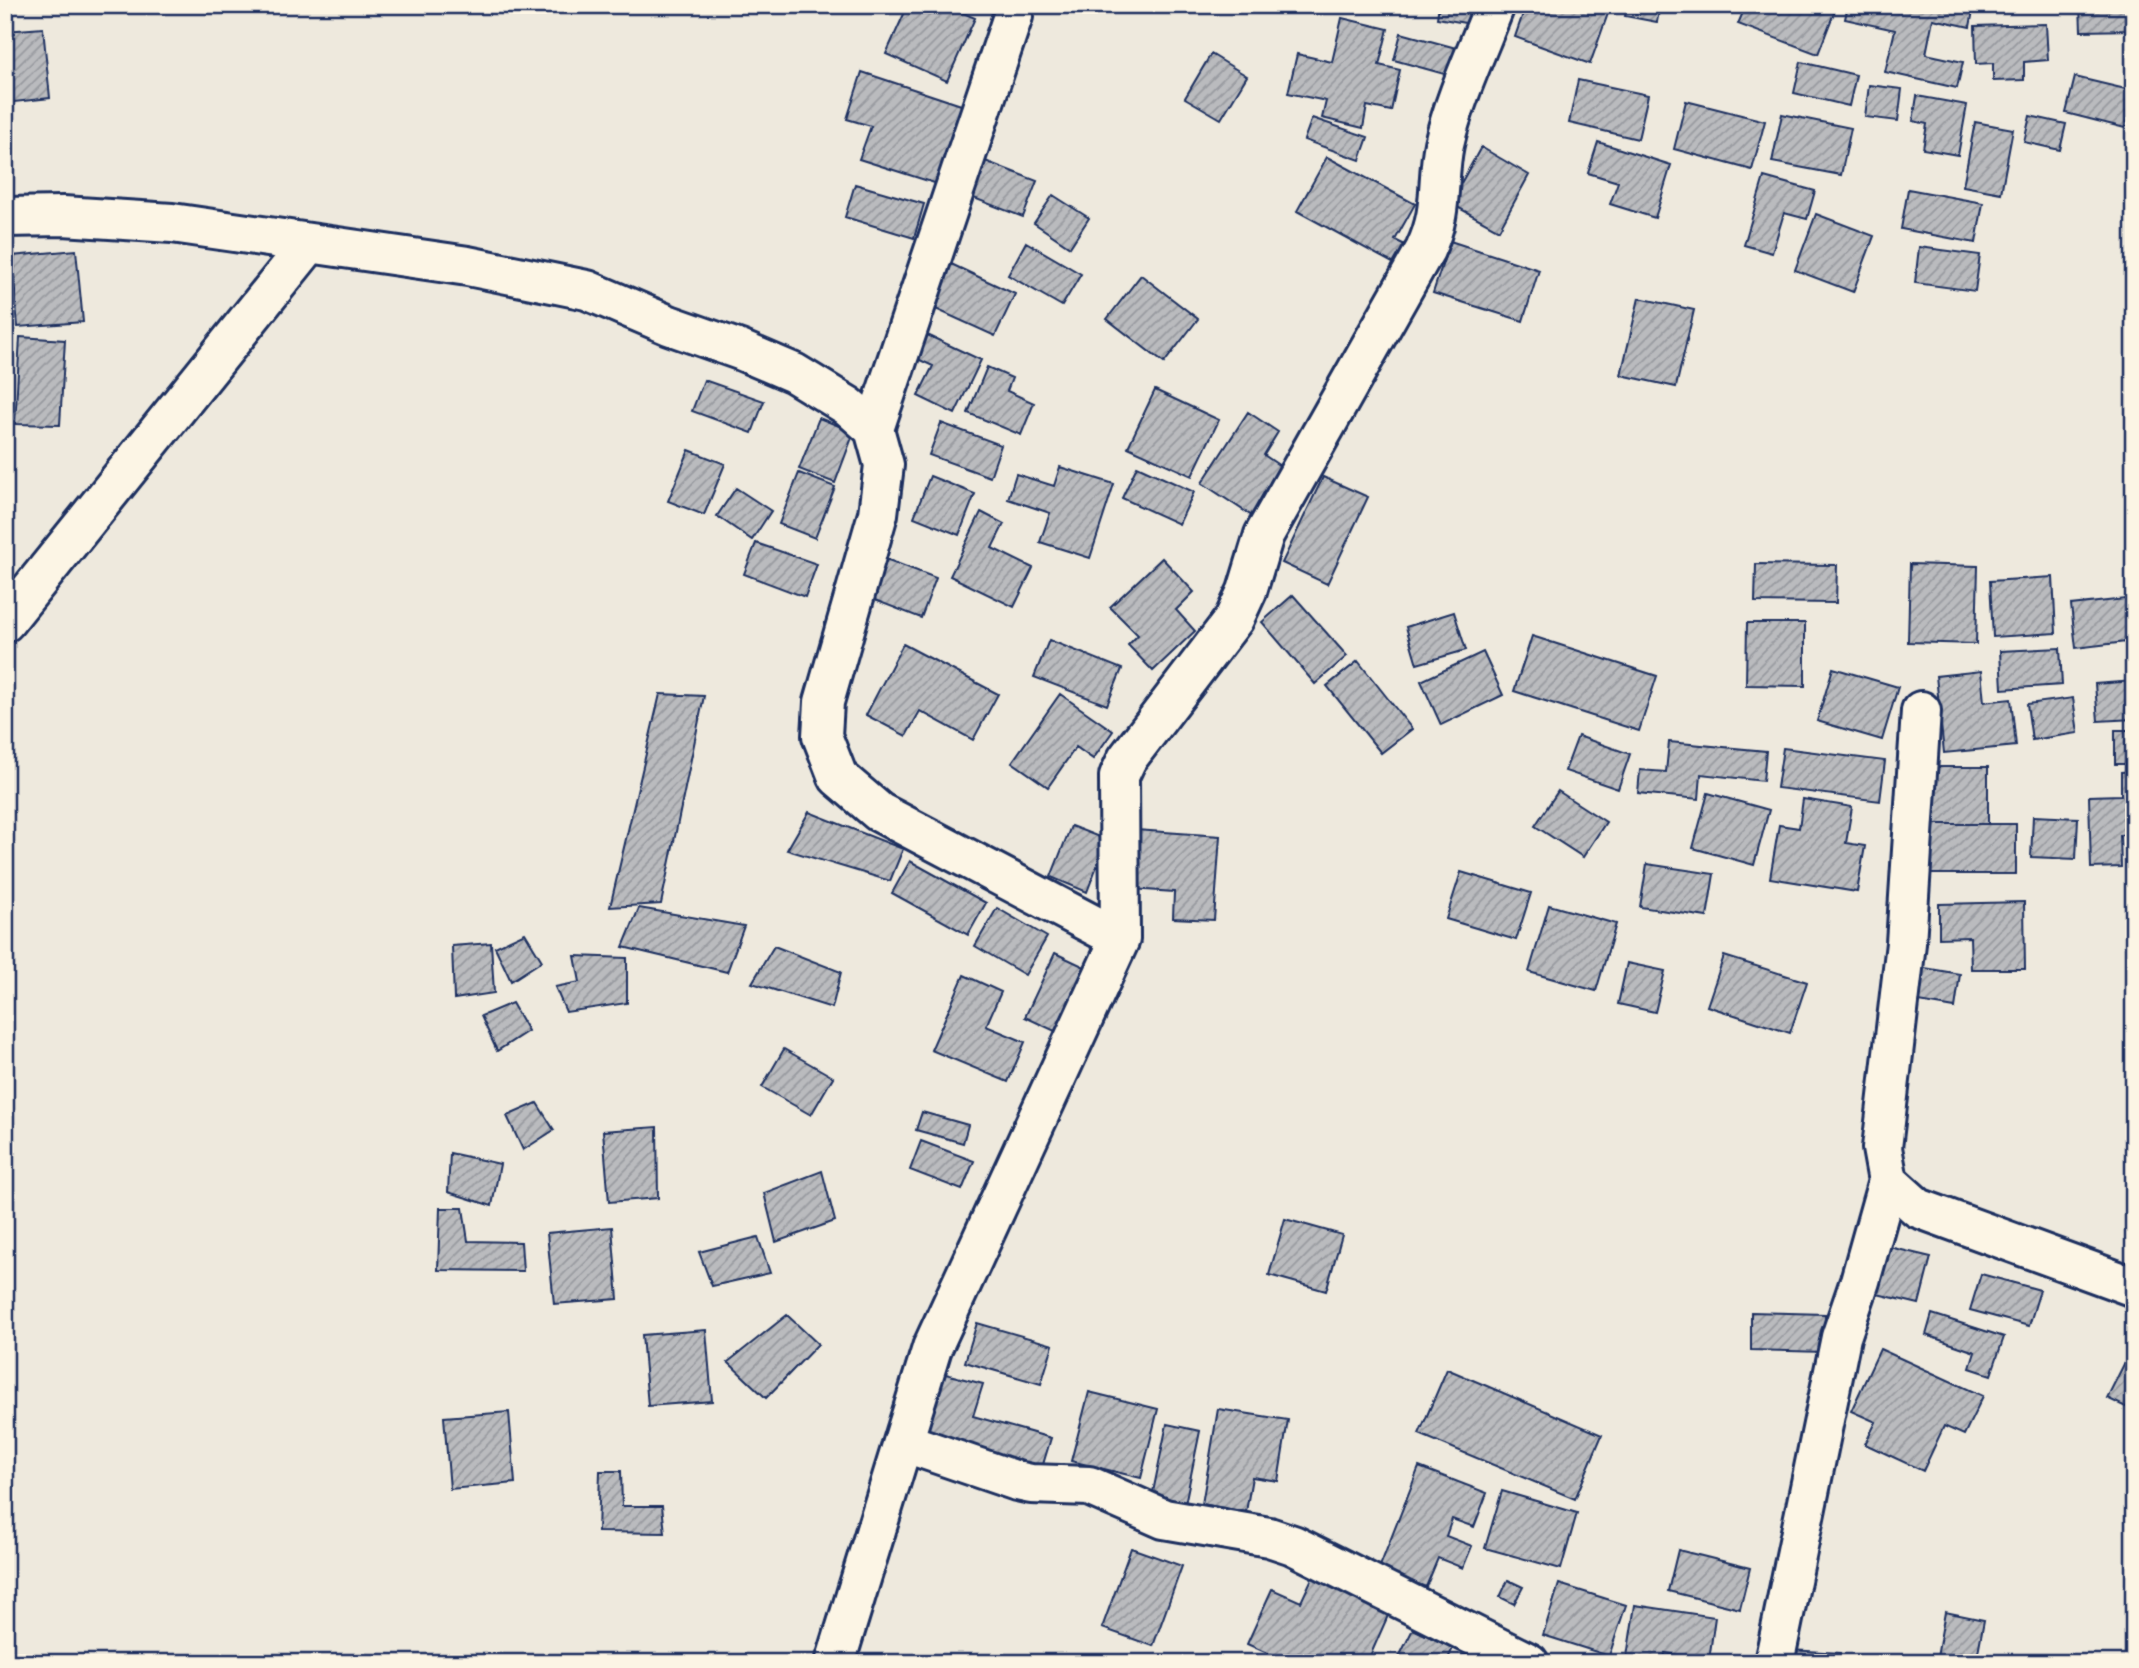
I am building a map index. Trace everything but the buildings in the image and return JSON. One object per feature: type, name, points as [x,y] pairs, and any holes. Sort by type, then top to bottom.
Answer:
[{"type":"street","points":[[835,1663],[940,1329],[1120,939],[1119,776],[1126,759],[1234,619],[1247,591],[1264,535],[1425,250],[1439,208],[1442,157],[1448,129],[1495,5]]},
{"type":"street","points":[[874,429],[1013,16]]},
{"type":"street","points":[[5,217],[63,216],[172,223],[468,266],[587,290],[794,373],[848,406],[874,429],[884,465],[878,514],[824,702],[822,736],[838,777],[879,812],[1120,939]]},
{"type":"street","points":[[5,622],[310,243]]},
{"type":"street","points":[[1774,1663],[1841,1337],[1888,1181],[1882,1148],[1906,943],[1921,711]]},
{"type":"street","points":[[1888,1181],[1918,1208],[2134,1287]]},
{"type":"street","points":[[903,1442],[1017,1481],[1089,1486],[1164,1519],[1269,1537],[1293,1545],[1529,1663]]}]
